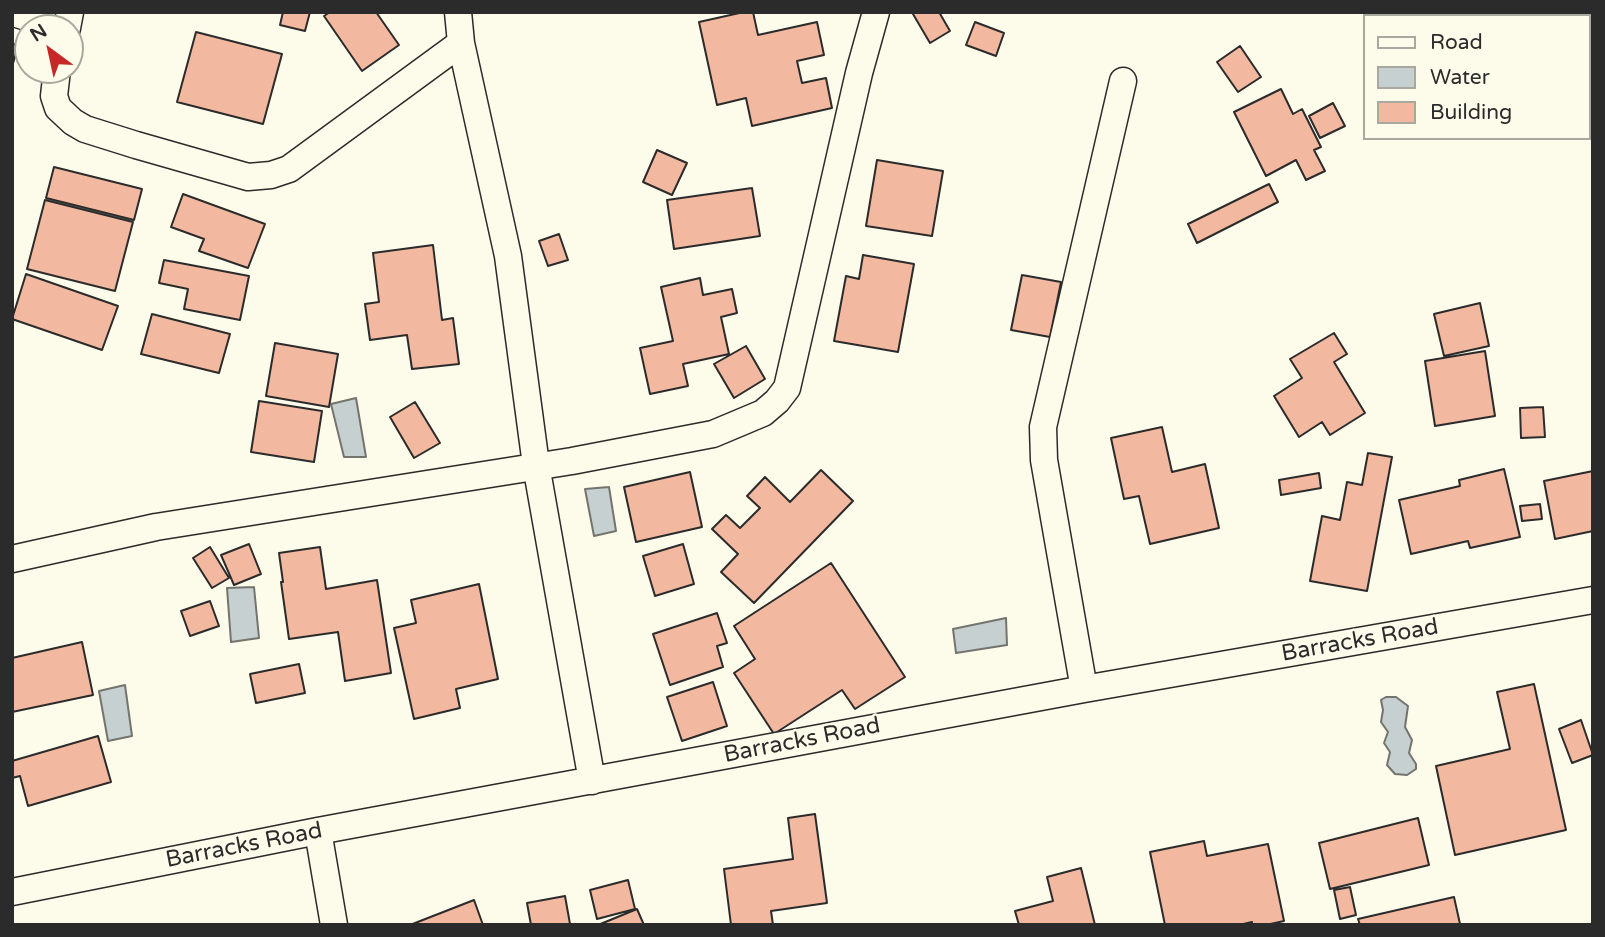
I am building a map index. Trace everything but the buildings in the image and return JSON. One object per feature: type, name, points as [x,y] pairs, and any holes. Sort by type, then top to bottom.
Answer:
[{"type":"street","points":[[458,12],[461,43],[508,256],[536,466],[592,781]]},
{"type":"street","points":[[12,559],[156,527],[536,466],[713,434],[763,413],[787,388],[859,73],[876,12]]},
{"type":"street","points":[[55,84],[54,96],[58,108],[85,129],[248,177],[271,175],[289,169],[461,43]]},
{"type":"street","points":[[1083,689],[1044,460],[1043,427],[1123,81]]},
{"type":"street","name":"Barracks Road","points":[[12,892],[318,831],[1083,689],[1593,600]]},
{"type":"street","points":[[318,831],[334,925]]},
{"type":"water","points":[[356,398],[366,457],[344,457],[331,404]]},
{"type":"water","points":[[609,487],[616,531],[594,536],[585,489]]},
{"type":"water","points":[[254,587],[259,638],[231,642],[227,588]]},
{"type":"water","points":[[1006,618],[1007,645],[956,653],[953,629]]},
{"type":"water","points":[[125,685],[132,736],[108,741],[99,691]]},
{"type":"water","points":[[1396,697],[1408,706],[1405,727],[1412,740],[1409,753],[1416,769],[1407,775],[1395,774],[1387,765],[1390,752],[1384,743],[1388,732],[1381,722],[1381,700]]}]
